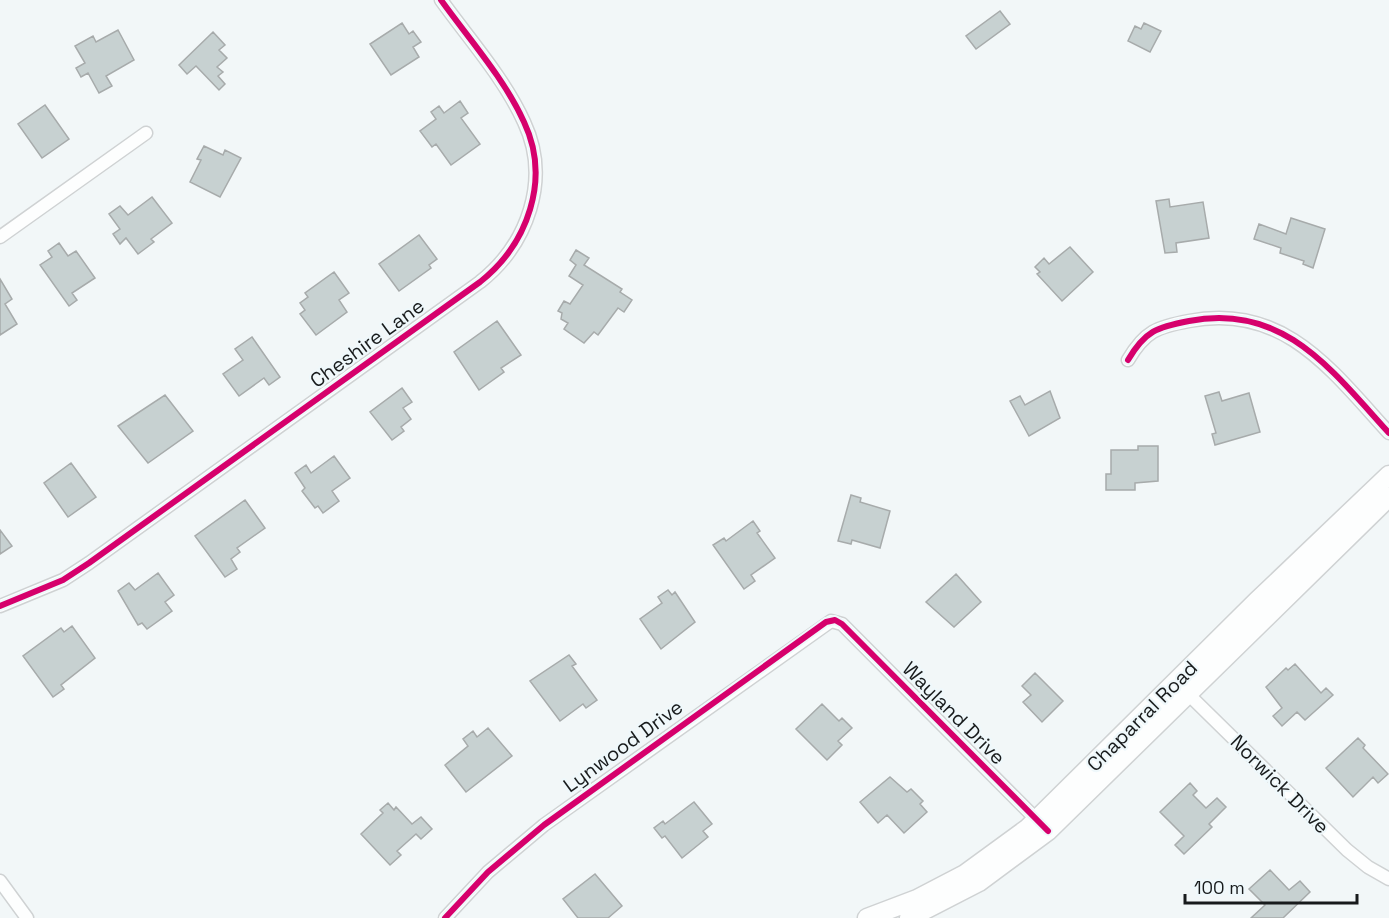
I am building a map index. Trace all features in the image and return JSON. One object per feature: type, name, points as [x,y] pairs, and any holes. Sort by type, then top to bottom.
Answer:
[{"type":"main road","name":"Chaparral Road","points":[[909,918],[979,882],[1042,826],[1182,688],[1389,475]]},
{"type":"main road","name":"Chaparral Road","points":[[1182,688],[1389,497]]},
{"type":"main road","name":"Chaparral Road","points":[[867,918],[917,899],[965,874],[1042,826]]},
{"type":"street","name":"Cheshire Lane","points":[[0,606],[63,580],[89,563],[480,282],[511,250],[527,220],[533,200],[536,172],[529,135],[514,104],[441,0]]},
{"type":"street","points":[[0,237],[146,133]]},
{"type":"street","points":[[1128,360],[1139,340],[1148,333],[1170,324],[1216,318],[1258,323],[1278,330],[1308,349],[1389,432]]},
{"type":"street","name":"Wayland Drive","points":[[835,620],[842,624],[1042,826]]},
{"type":"street","name":"Lynwood Drive","points":[[445,918],[488,872],[544,825],[826,622],[835,620]]},
{"type":"street","name":"Norwick Drive","points":[[1182,688],[1347,850],[1368,867],[1389,879]]},
{"type":"street","points":[[0,881],[27,918]]},
{"type":"building","points":[[1000,11],[1010,24],[976,49],[966,36]]},
{"type":"building","points":[[402,23],[409,34],[413,31],[421,42],[413,47],[419,57],[391,75],[370,44]]},
{"type":"building","points":[[1144,23],[1161,31],[1150,52],[1128,41],[1135,26],[1141,29]]},
{"type":"building","points":[[118,30],[134,60],[106,76],[112,86],[99,93],[88,73],[81,77],[76,68],[85,63],[75,46],[93,36],[96,42]]},
{"type":"building","points":[[213,32],[225,45],[219,50],[227,58],[217,67],[223,72],[218,76],[225,84],[219,90],[196,66],[187,74],[179,65]]},
{"type":"building","points":[[460,101],[468,113],[461,118],[480,144],[451,165],[436,144],[432,147],[420,131],[436,119],[431,112],[439,106],[444,113]]},
{"type":"building","points":[[45,105],[69,139],[42,158],[18,124]]},
{"type":"building","points":[[204,146],[223,155],[225,150],[241,158],[220,197],[190,182],[201,160],[197,159]]},
{"type":"building","points":[[152,197],[172,223],[151,239],[154,242],[138,254],[126,238],[120,244],[113,234],[120,229],[109,214],[120,206],[128,215]]},
{"type":"building","points":[[1169,199],[1170,207],[1203,202],[1209,238],[1176,243],[1177,252],[1165,253],[1156,201]]},
{"type":"building","points":[[1291,218],[1325,229],[1313,268],[1303,264],[1304,261],[1280,253],[1281,248],[1254,239],[1259,224],[1286,234]]},
{"type":"building","points":[[419,235],[437,259],[429,265],[431,268],[399,291],[379,264]]},
{"type":"building","points":[[59,243],[68,256],[76,251],[95,278],[72,293],[77,300],[69,306],[40,265],[52,257],[48,251]]},
{"type":"building","points":[[1070,247],[1093,272],[1062,301],[1037,274],[1040,272],[1035,267],[1044,258],[1049,264]]},
{"type":"building","points":[[576,250],[589,258],[584,265],[622,289],[620,292],[632,300],[624,312],[618,308],[598,335],[594,332],[584,343],[564,329],[568,323],[561,319],[562,313],[558,311],[564,301],[570,304],[583,285],[569,276],[576,265],[570,260]]},
{"type":"building","points":[[334,272],[349,293],[339,300],[347,312],[316,335],[300,314],[305,310],[300,303],[308,297],[305,293]]},
{"type":"building","points":[[0,279],[12,299],[5,304],[17,324],[0,335]]},
{"type":"building","points":[[497,321],[521,355],[501,368],[504,372],[479,390],[454,352]]},
{"type":"building","points":[[252,337],[280,377],[269,385],[264,378],[239,396],[223,374],[243,360],[235,349]]},
{"type":"building","points":[[402,388],[412,402],[403,408],[411,419],[401,427],[404,431],[392,440],[370,412]]},
{"type":"building","points":[[1050,391],[1060,418],[1029,436],[1010,401],[1020,396],[1025,405]]},
{"type":"building","points":[[1219,392],[1222,401],[1249,393],[1260,432],[1215,445],[1212,434],[1216,433],[1205,396]]},
{"type":"building","points":[[165,395],[193,431],[148,463],[118,426]]},
{"type":"building","points":[[1138,446],[1158,446],[1158,481],[1135,483],[1135,490],[1106,490],[1106,474],[1111,474],[1111,450],[1138,450]]},
{"type":"building","points":[[334,456],[350,478],[332,491],[339,501],[323,513],[318,506],[315,508],[302,491],[305,488],[295,473],[306,465],[311,473]]},
{"type":"building","points":[[71,463],[96,497],[68,517],[44,483]]},
{"type":"building","points":[[851,495],[861,498],[860,502],[890,511],[880,548],[852,540],[851,544],[838,541]]},
{"type":"building","points":[[245,500],[265,528],[237,548],[240,552],[231,559],[237,569],[225,577],[195,536]]},
{"type":"building","points":[[753,521],[760,531],[757,533],[775,558],[751,575],[755,581],[744,589],[713,545],[724,538],[726,541]]},
{"type":"building","points":[[0,530],[12,546],[0,554]]},
{"type":"building","points":[[158,573],[174,595],[165,602],[172,611],[147,629],[142,623],[138,625],[118,591],[129,583],[135,590]]},
{"type":"building","points":[[956,574],[981,602],[954,627],[926,602]]},
{"type":"building","points":[[668,590],[672,595],[675,592],[695,622],[661,649],[640,619],[662,603],[658,597]]},
{"type":"building","points":[[72,626],[95,658],[61,685],[64,689],[53,697],[23,656],[61,628],[64,632]]},
{"type":"building","points":[[569,655],[576,664],[572,666],[597,700],[586,708],[583,704],[560,721],[530,681]]},
{"type":"building","points":[[1295,664],[1321,693],[1326,688],[1333,695],[1305,720],[1297,712],[1282,726],[1273,716],[1282,708],[1266,687],[1286,668],[1288,670]]},
{"type":"building","points":[[1035,673],[1063,701],[1042,722],[1023,702],[1031,695],[1022,686]]},
{"type":"building","points":[[822,704],[839,721],[842,718],[852,728],[838,741],[842,745],[827,760],[796,729]]},
{"type":"building","points":[[488,728],[512,756],[466,792],[445,765],[468,746],[463,739],[473,731],[477,737]]},
{"type":"building","points":[[1358,738],[1365,745],[1363,748],[1388,774],[1378,783],[1373,777],[1353,797],[1326,768]]},
{"type":"building","points":[[890,777],[907,792],[911,789],[923,801],[920,804],[927,812],[904,833],[887,815],[878,823],[860,802]]},
{"type":"building","points":[[1190,783],[1197,791],[1193,795],[1206,808],[1217,798],[1226,807],[1209,824],[1212,827],[1184,854],[1175,845],[1184,836],[1160,812]]},
{"type":"building","points":[[694,802],[712,824],[703,831],[708,837],[682,858],[665,836],[662,838],[654,828],[663,821],[665,824]]},
{"type":"building","points":[[388,803],[394,810],[396,807],[412,824],[421,817],[432,829],[421,839],[416,834],[397,851],[401,855],[390,865],[361,834],[383,813],[380,810]]},
{"type":"building","points":[[1270,870],[1289,890],[1300,881],[1310,892],[1283,918],[1251,918],[1265,905],[1249,889]]},
{"type":"building","points":[[595,874],[622,906],[608,918],[578,918],[563,899]]},
{"type":"cycle path","points":[[0,606],[63,580],[89,563],[480,282],[497,267],[511,249],[522,230],[535,188],[532,144],[524,122],[507,90],[441,0]]},
{"type":"cycle path","points":[[1128,360],[1146,336],[1160,328],[1189,321],[1223,318],[1252,322],[1279,332],[1304,347],[1347,387],[1389,433]]},
{"type":"cycle path","points":[[445,918],[488,872],[544,825],[826,622],[835,620],[842,624],[1048,831]]}]
